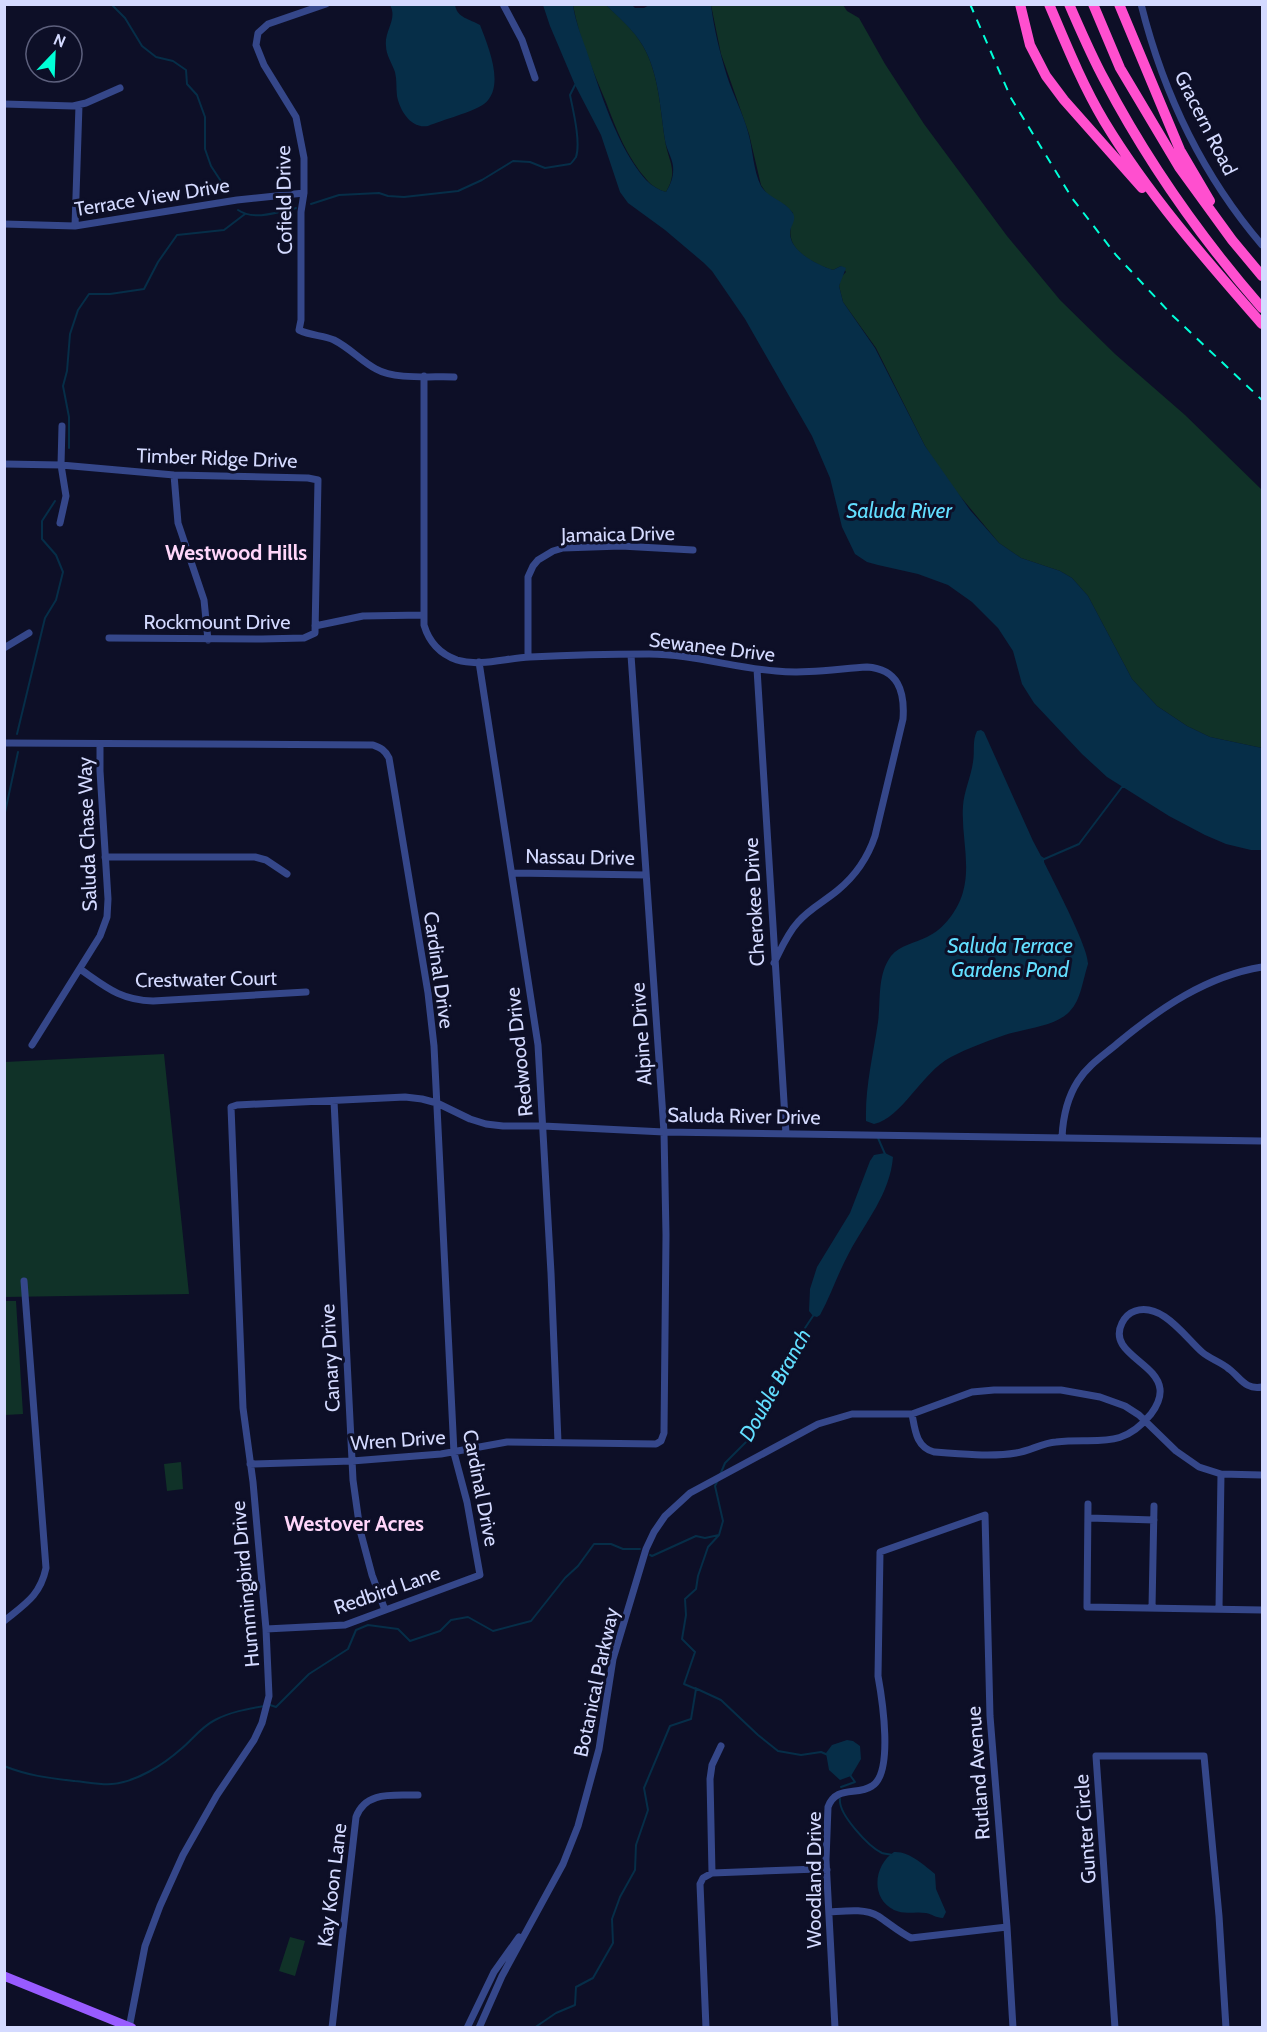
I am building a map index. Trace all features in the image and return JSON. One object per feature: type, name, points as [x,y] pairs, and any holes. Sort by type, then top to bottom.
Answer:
[{"type":"highway","points":[[1020,4],[1026,33],[1034,54],[1054,88],[1263,324]]},
{"type":"highway","points":[[1049,4],[1087,89],[1115,138],[1152,190],[1208,261]]},
{"type":"highway","points":[[1069,4],[1104,79],[1148,154],[1190,219],[1263,308]]},
{"type":"highway","points":[[1093,4],[1120,68],[1138,100],[1197,194],[1263,276]]},
{"type":"highway","points":[[1098,4],[1098,16]]},
{"type":"highway","points":[[1119,4],[1180,150],[1232,240]]},
{"type":"main road","points":[[4,1976],[130,2027]]},
{"type":"street","name":"Cofield Drive","points":[[326,4],[268,24],[258,33],[256,45],[264,65],[296,117],[304,159],[299,330],[309,335],[324,336],[346,346],[376,370],[398,375],[424,376]]},
{"type":"street","points":[[503,4],[522,40],[535,78]]},
{"type":"street","name":"Gracern Road","points":[[1141,4],[1156,58],[1187,130],[1219,187],[1247,227],[1263,245]]},
{"type":"street","points":[[4,104],[73,106],[120,88]]},
{"type":"street","points":[[75,226],[79,105]]},
{"type":"street","name":"Terrace View Drive","points":[[4,224],[75,226],[237,200],[304,193]]},
{"type":"street","points":[[424,376],[454,378]]},
{"type":"street","name":"Sewanee Drive","points":[[424,376],[423,615],[427,635],[439,650],[458,660],[479,662],[528,657],[631,654],[673,656],[758,669],[798,672],[867,667],[888,672],[895,680],[904,704],[870,850],[860,867],[846,883],[797,923],[784,941],[774,963]]},
{"type":"street","points":[[60,523],[66,496],[61,465],[62,426]]},
{"type":"street","name":"Timber Ridge Drive","points":[[4,464],[61,465],[174,475],[318,480],[315,626]]},
{"type":"street","points":[[174,475],[178,523],[204,600],[208,640]]},
{"type":"street","name":"Jamaica Drive","points":[[528,657],[528,578],[533,566],[545,554],[563,548],[621,546],[693,550]]},
{"type":"street","name":"Rockmount Drive","points":[[109,638],[208,640],[304,638],[315,633],[315,626],[363,616],[423,615]]},
{"type":"street","points":[[4,648],[29,633]]},
{"type":"street","name":"Alpine Drive","points":[[631,654],[664,1132],[666,1235],[664,1434],[662,1441],[656,1444]]},
{"type":"street","name":"Redwood Drive","points":[[479,662],[538,1045],[558,1442]]},
{"type":"street","name":"Cherokee Drive","points":[[758,669],[786,1134]]},
{"type":"street","name":"Cardinal Drive","points":[[4,743],[373,745],[386,752],[428,993],[434,1046],[454,1453],[467,1502],[480,1575]]},
{"type":"street","name":"Saluda Chase Way","points":[[32,1044],[100,936],[107,917],[100,744]]},
{"type":"street","points":[[105,856],[255,857],[266,860],[287,874]]},
{"type":"street","name":"Nassau Drive","points":[[513,873],[646,875]]},
{"type":"street","points":[[1062,1137],[1063,1122],[1071,1093],[1094,1062],[1141,1024],[1180,998],[1212,982],[1263,967]]},
{"type":"street","name":"Crestwater Court","points":[[80,969],[114,992],[135,1001],[306,992]]},
{"type":"street","name":"Saluda River Drive","points":[[231,1107],[405,1097],[437,1103],[470,1119],[503,1126],[664,1132],[1263,1141]]},
{"type":"street","name":"Canary Drive","points":[[334,1101],[352,1461],[360,1530],[372,1575],[385,1610]]},
{"type":"street","name":"Hummingbird Drive","points":[[130,2027],[145,1946],[160,1906],[183,1855],[254,1740],[262,1723],[269,1696],[266,1629],[243,1408],[231,1107]]},
{"type":"street","points":[[4,1621],[34,1596],[43,1580],[46,1568],[24,1281]]},
{"type":"street","points":[[912,1414],[920,1443],[927,1450],[937,1453],[1008,1454],[1056,1442],[1115,1440],[1133,1432],[1146,1420],[1158,1403],[1160,1393],[1159,1382],[1151,1370],[1128,1352],[1122,1343],[1120,1333],[1126,1317],[1138,1310],[1154,1312],[1165,1318],[1180,1328],[1202,1352],[1230,1370],[1241,1382],[1250,1387],[1263,1387]]},
{"type":"street","name":"Botanical Parkway","points":[[479,2028],[499,1982],[562,1864],[581,1816],[599,1749],[614,1659],[646,1549],[665,1516],[690,1493],[819,1424],[861,1414],[912,1414],[972,1392],[1073,1391],[1100,1397],[1125,1407],[1146,1420],[1184,1457],[1199,1467],[1221,1474],[1263,1475]]},
{"type":"street","name":"Wren Drive","points":[[250,1464],[352,1461],[454,1453],[507,1442],[656,1444]]},
{"type":"street","points":[[1219,1609],[1221,1474]]},
{"type":"street","points":[[1088,1504],[1088,1607],[1263,1610]]},
{"type":"street","points":[[1152,1608],[1154,1506]]},
{"type":"street","name":"Woodland Drive","points":[[835,2028],[827,1870],[828,1807],[830,1801],[843,1792],[863,1790],[873,1786],[883,1767],[885,1735],[878,1676],[880,1552],[985,1515]]},
{"type":"street","name":"Rutland Avenue","points":[[985,1515],[990,1716],[1013,2028]]},
{"type":"street","points":[[1089,1518],[1154,1520]]},
{"type":"street","name":"Redbird Lane","points":[[266,1629],[345,1625],[480,1575]]},
{"type":"street","points":[[712,1873],[710,1779],[712,1765],[721,1746]]},
{"type":"street","name":"Gunter Circle","points":[[1115,2028],[1096,1756],[1204,1756],[1219,1916],[1226,2028]]},
{"type":"street","name":"Kay Koon Lane","points":[[332,2028],[356,1817],[362,1805],[373,1798],[418,1795]]},
{"type":"street","points":[[706,2028],[700,1884],[703,1878],[712,1873],[827,1870]]},
{"type":"street","points":[[830,1912],[853,1911],[876,1915],[900,1933],[911,1938],[1007,1927]]},
{"type":"street","name":"Botanical Parkway","points":[[467,2028],[494,1972],[527,1928]]},
{"type":"green space","points":[[573,5],[606,5],[631,29],[643,46],[656,80],[666,148],[672,166],[672,177],[666,192],[656,188],[647,180],[623,143],[587,54]]},
{"type":"green space","points":[[711,5],[843,5],[847,11],[859,18],[885,64],[924,124],[1007,236],[1060,300],[1115,354],[1185,415],[1262,490],[1262,748],[1210,737],[1187,726],[1157,706],[1132,679],[1088,596],[1072,578],[1060,571],[1021,558],[999,543],[955,490],[925,446],[876,348],[843,302],[839,286],[841,277],[846,272],[841,266],[833,270],[821,266],[797,249],[790,235],[793,213],[767,194],[761,185],[749,134],[721,54]]},
{"type":"green space","points":[[164,1054],[189,1294],[5,1297],[5,1062]]},
{"type":"green space","points":[[5,1301],[16,1301],[23,1414],[5,1415]]},
{"type":"green space","points":[[181,1462],[183,1489],[167,1491],[164,1464]]},
{"type":"green space","points":[[290,1937],[305,1941],[295,1976],[279,1971]]},
{"type":"water","name":"Saluda River","points":[[651,4],[711,5],[722,59],[746,125],[758,180],[764,190],[789,208],[794,215],[790,230],[791,240],[800,252],[827,268],[833,270],[841,266],[846,268],[839,286],[843,302],[875,348],[925,446],[970,510],[999,543],[1021,558],[1060,571],[1072,578],[1088,596],[1132,679],[1157,706],[1187,726],[1210,737],[1262,748],[1262,850],[1251,850],[1226,844],[1205,835],[1169,816],[1107,777],[1034,703],[1022,684],[1013,651],[998,628],[972,602],[948,585],[918,574],[867,562],[855,554],[842,527],[830,478],[812,436],[745,319],[712,271],[665,230],[628,203],[620,192],[601,135],[575,85],[543,5],[573,5],[597,83],[626,152],[646,180],[666,192],[672,180],[673,166],[666,143],[652,68],[639,40],[606,5],[632,5],[635,8],[644,8]]},
{"type":"water","points":[[390,5],[455,5],[458,13],[480,25],[491,55],[495,77],[490,97],[484,104],[428,126],[416,125],[407,118],[398,102],[395,72],[386,49],[387,35],[392,20]]},
{"type":"water","name":"Saluda Terrace Gardens Pond","points":[[981,730],[984,732],[1083,944],[1088,964],[1083,983],[1077,1001],[1064,1016],[1047,1024],[989,1041],[951,1057],[930,1073],[894,1113],[874,1124],[866,1121],[867,1096],[883,971],[895,952],[939,929],[950,918],[961,899],[966,871],[964,800],[974,758],[975,735]]},
{"type":"water","points":[[885,1153],[893,1157],[882,1195],[845,1261],[820,1315],[813,1316],[809,1311],[810,1289],[817,1267],[850,1213],[870,1161],[874,1155]]},
{"type":"water","points":[[847,1740],[860,1746],[861,1759],[851,1776],[840,1780],[829,1770],[826,1753],[832,1745]]},
{"type":"water","points":[[894,1852],[911,1856],[935,1874],[936,1889],[946,1912],[943,1918],[926,1913],[906,1913],[894,1910],[886,1904],[878,1889],[879,1872],[882,1864]]},
{"type":"waterway","points":[[111,4],[125,18],[142,46],[156,57],[173,61],[186,70],[187,84],[197,95],[205,117],[205,149],[211,166],[228,192]]},
{"type":"waterway","points":[[311,204],[339,195],[379,193],[404,197],[458,191],[482,180],[513,161],[530,162],[545,168],[570,164],[576,157],[578,143],[570,95],[575,85]]},
{"type":"waterway","points":[[238,210],[251,215],[259,215],[296,208]]},
{"type":"waterway","points":[[69,448],[69,417],[63,386],[67,371],[70,334],[78,310],[89,294],[110,294],[144,289],[158,262],[177,235],[224,230],[245,214]]},
{"type":"waterway","points":[[17,734],[45,618],[56,600],[63,572],[56,555],[42,539],[42,521],[55,501]]},
{"type":"waterway","points":[[4,817],[18,752]]},
{"type":"waterway","name":"Double Branch","points":[[1042,860],[1079,844],[1122,787],[1126,787]]},
{"type":"waterway","name":"Double Branch","points":[[878,1138],[885,1154]]},
{"type":"waterway","name":"Double Branch","points":[[720,1475],[725,1463],[751,1437],[789,1352],[813,1316]]},
{"type":"waterway","name":"Double Branch","points":[[684,1684],[695,1652],[682,1639],[686,1615],[685,1599],[696,1589],[708,1547],[719,1535],[723,1521],[715,1486],[718,1480]]},
{"type":"waterway","points":[[650,1555],[696,1536],[705,1538],[719,1535]]},
{"type":"waterway","points":[[270,1705],[276,1707],[309,1674],[348,1649],[356,1630],[368,1625],[398,1629],[410,1641],[440,1631],[451,1620],[468,1617],[493,1631],[531,1621],[594,1544],[611,1544],[623,1549],[640,1549]]},
{"type":"waterway","name":"Double Branch","points":[[534,2028],[556,2013],[575,2005],[576,1987],[593,1978],[613,1943],[612,1919],[620,1897],[635,1870],[636,1845],[648,1810],[644,1788],[670,1726],[691,1719],[696,1689],[684,1684]]},
{"type":"waterway","points":[[695,1688],[721,1700],[778,1751],[801,1755],[821,1752],[828,1755]]},
{"type":"waterway","points":[[4,1766],[48,1778],[103,1784],[121,1783],[158,1767],[215,1720],[264,1706]]},
{"type":"waterway","points":[[841,1787],[855,1782],[850,1775]]},
{"type":"waterway","points":[[840,1799],[844,1813],[862,1837],[876,1850],[892,1855]]},
{"type":"railway","points":[[970,4],[1011,98],[1072,198],[1116,255],[1172,315],[1262,400]]},
{"type":"district","name":"Westwood Hills","points":[[236,553]]},
{"type":"district","name":"Westover Acres","points":[[354,1524]]}]
